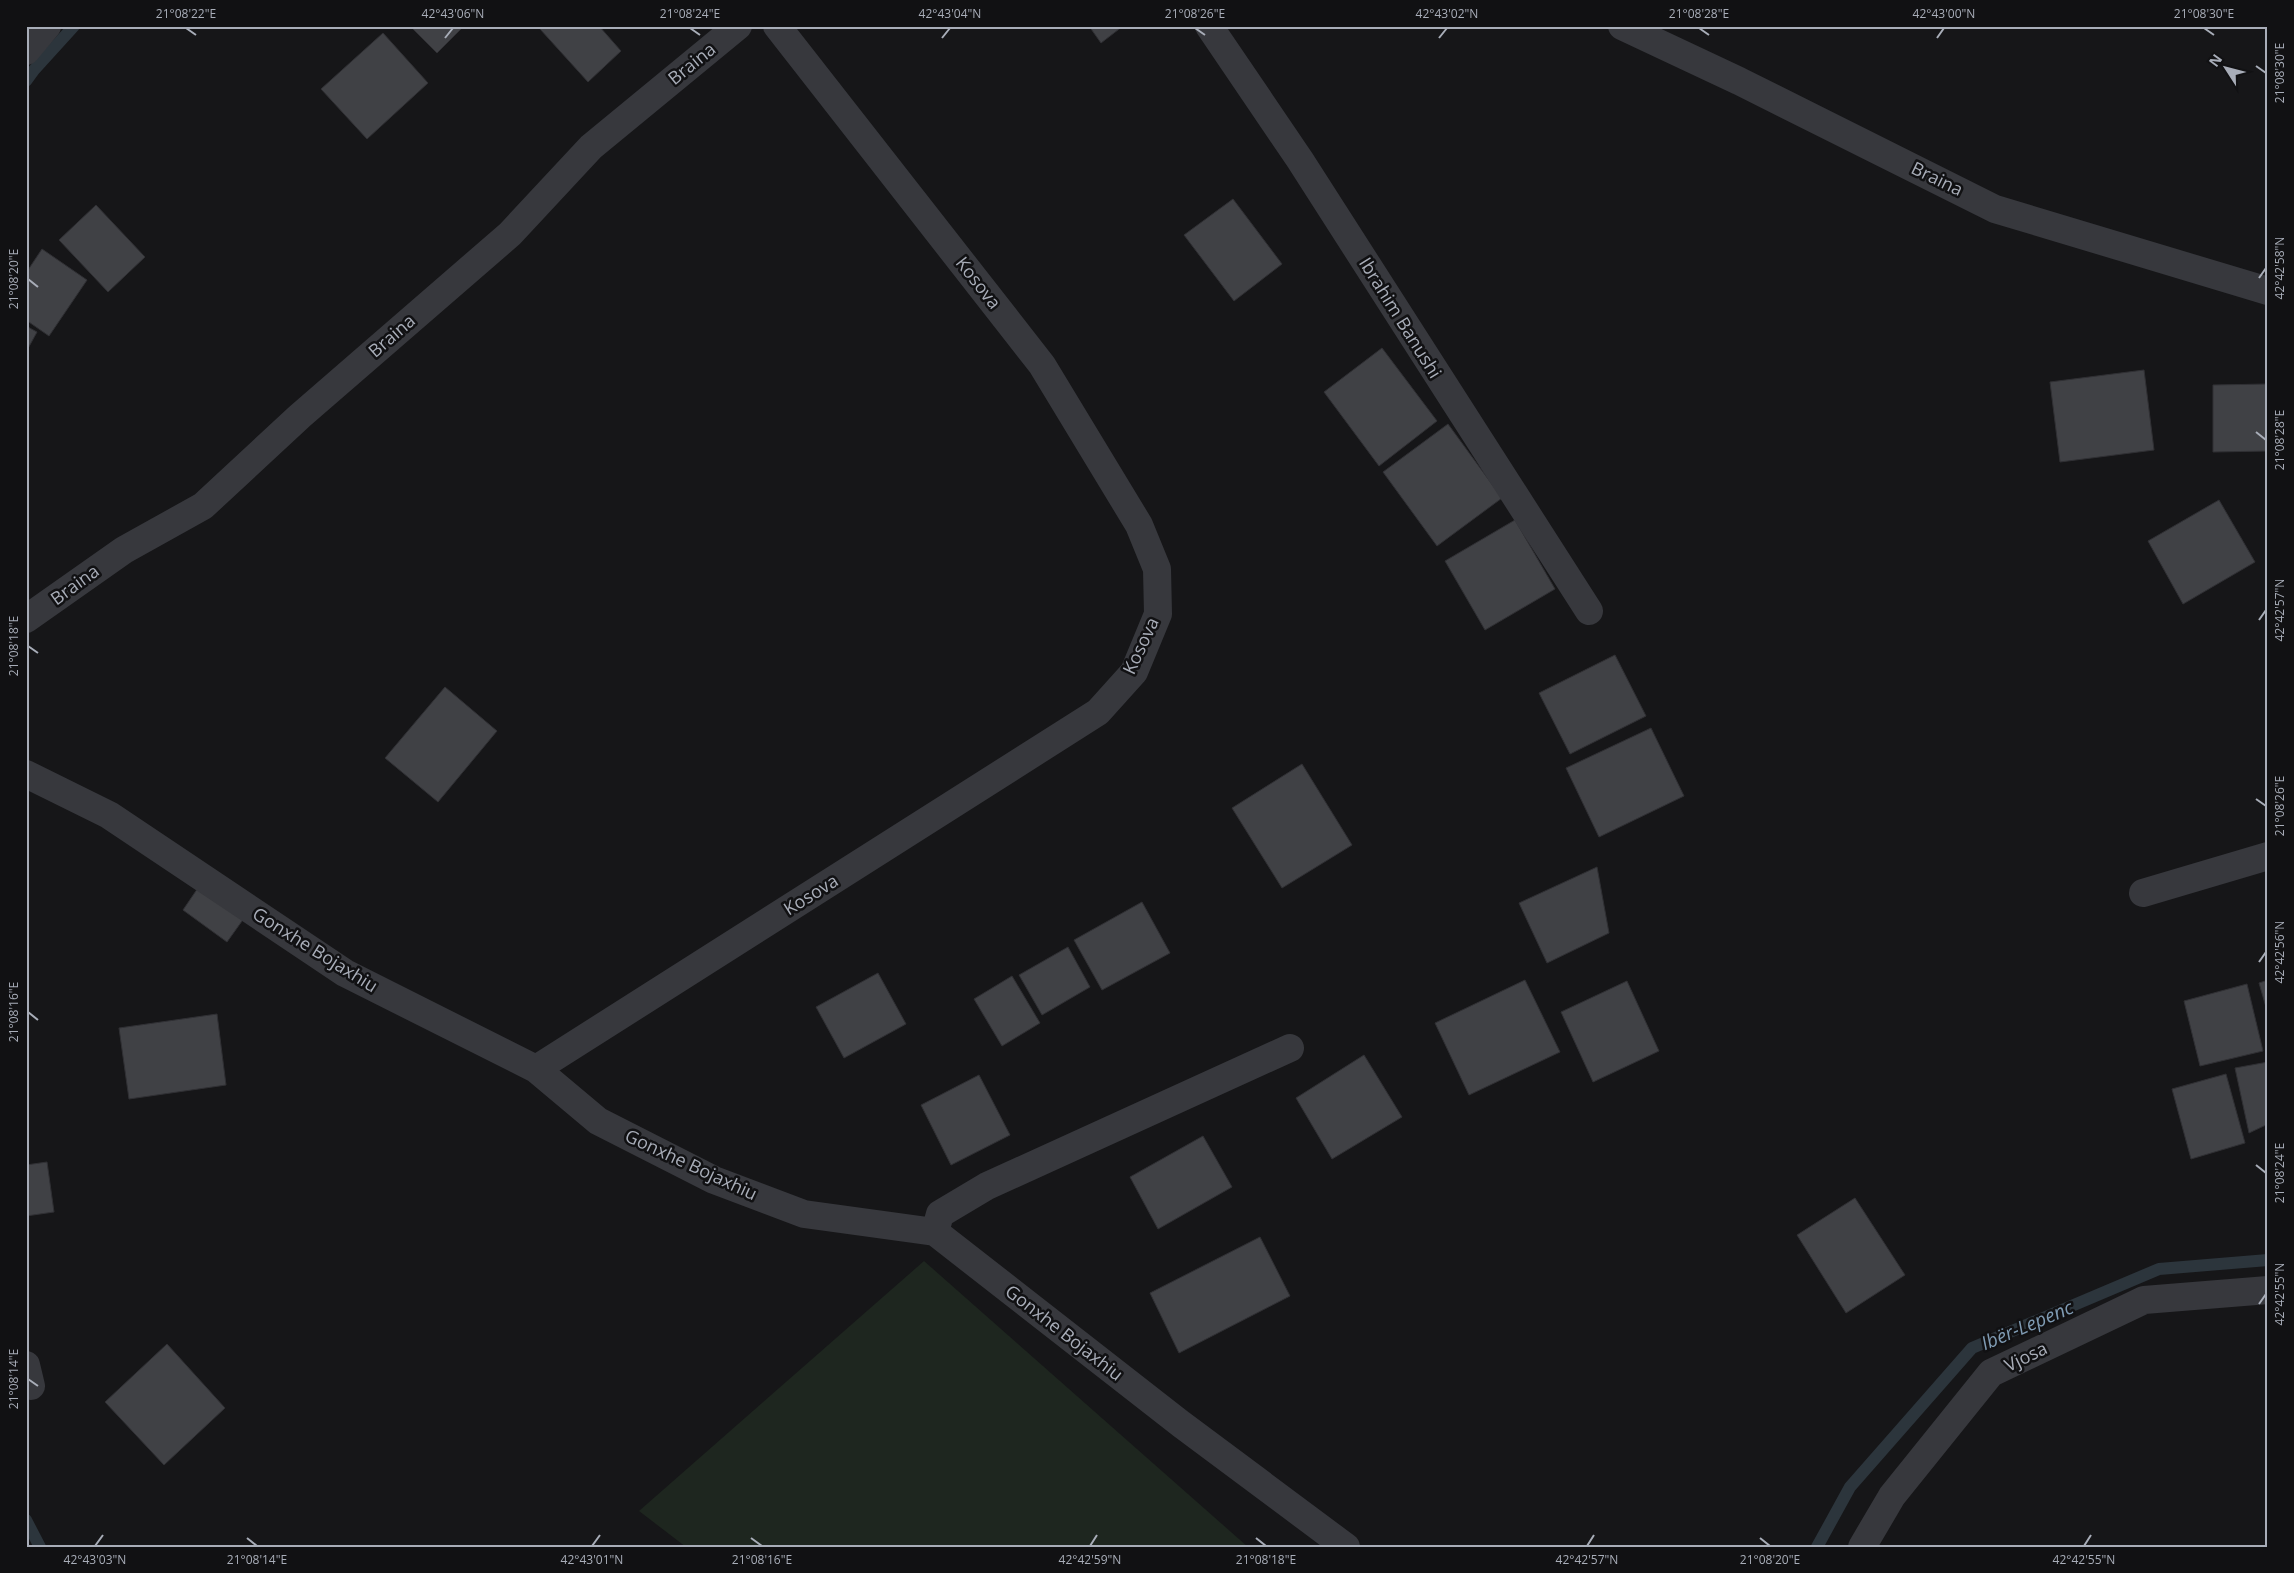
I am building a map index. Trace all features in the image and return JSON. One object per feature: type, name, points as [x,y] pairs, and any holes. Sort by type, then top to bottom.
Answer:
[{"type":"street","points":[[26,51],[47,26]]},
{"type":"street","name":"Braina","points":[[26,619],[124,550],[203,506],[314,404],[510,234],[591,147],[738,26]]},
{"type":"street","name":"Kosova","points":[[536,1070],[1098,712],[1134,672],[1158,614],[1157,569],[1139,525],[1042,365],[777,26]]},
{"type":"street","name":"Ibrahim Banushi","points":[[1209,26],[1300,160],[1589,610]]},
{"type":"street","name":"Braina","points":[[1622,26],[1739,81],[1995,209],[2268,291]]},
{"type":"street","name":"Gonxhe Bojaxhiu","points":[[26,774],[109,815],[345,973],[536,1070],[598,1122],[714,1180],[804,1214],[934,1232],[1181,1424],[1346,1547]]},
{"type":"street","points":[[2142,893],[2268,856]]},
{"type":"street","points":[[934,1232],[940,1214],[987,1186],[1290,1048]]},
{"type":"street","name":"Vjosa","points":[[1862,1547],[1892,1496],[1991,1373],[2144,1300],[2268,1290]]},
{"type":"shaded area","points":[[924,1261],[1248,1547],[686,1547],[639,1511]]},
{"type":"building","points":[[410,26],[464,26],[437,53]]},
{"type":"building","points":[[544,26],[599,26],[621,51],[588,82],[540,29]]},
{"type":"building","points":[[1089,26],[1123,26],[1101,43]]},
{"type":"building","points":[[383,33],[428,83],[367,139],[321,89]]},
{"type":"building","points":[[1233,199],[1282,264],[1234,301],[1184,235]]},
{"type":"building","points":[[96,205],[145,257],[108,292],[59,240]]},
{"type":"building","points":[[42,249],[87,280],[49,336],[26,320],[26,273]]},
{"type":"building","points":[[26,326],[37,332],[26,352]]},
{"type":"building","points":[[1382,348],[1437,421],[1379,466],[1324,392]]},
{"type":"building","points":[[2144,370],[2154,450],[2060,462],[2050,382]]},
{"type":"building","points":[[2268,384],[2268,451],[2213,452],[2213,385]]},
{"type":"building","points":[[1448,424],[1502,498],[1437,546],[1383,472]]},
{"type":"building","points":[[2219,500],[2255,562],[2183,604],[2148,541]]},
{"type":"building","points":[[1515,520],[1555,589],[1485,630],[1445,561]]},
{"type":"building","points":[[1615,655],[1646,716],[1570,754],[1539,693]]},
{"type":"building","points":[[445,687],[497,731],[438,802],[385,758]]},
{"type":"building","points":[[1651,728],[1684,796],[1599,837],[1566,768]]},
{"type":"building","points":[[1302,764],[1352,845],[1282,888],[1232,808]]},
{"type":"building","points":[[1597,867],[1609,933],[1547,963],[1519,903]]},
{"type":"building","points":[[202,882],[247,914],[227,942],[183,910]]},
{"type":"building","points":[[1142,902],[1170,953],[1102,990],[1074,940]]},
{"type":"building","points":[[1068,947],[1090,987],[1042,1015],[1019,975]]},
{"type":"building","points":[[878,973],[906,1024],[844,1058],[816,1007]]},
{"type":"building","points":[[1012,976],[1040,1023],[1002,1046],[974,999]]},
{"type":"building","points":[[1525,980],[1560,1052],[1469,1095],[1435,1023]]},
{"type":"building","points":[[2268,980],[2268,1014],[2259,983]]},
{"type":"building","points":[[1627,981],[1659,1051],[1593,1082],[1561,1012]]},
{"type":"building","points":[[2247,984],[2263,1051],[2200,1066],[2184,1001]]},
{"type":"building","points":[[217,1014],[226,1085],[129,1099],[119,1028]]},
{"type":"building","points":[[1364,1055],[1402,1117],[1332,1159],[1296,1098]]},
{"type":"building","points":[[2268,1062],[2268,1124],[2249,1133],[2235,1068]]},
{"type":"building","points":[[2226,1074],[2245,1143],[2191,1159],[2172,1089]]},
{"type":"building","points":[[979,1075],[1010,1135],[951,1165],[921,1105]]},
{"type":"building","points":[[1203,1136],[1232,1187],[1158,1229],[1130,1177]]},
{"type":"building","points":[[47,1162],[54,1212],[26,1216],[26,1165]]},
{"type":"building","points":[[1855,1198],[1905,1275],[1846,1313],[1797,1235]]},
{"type":"building","points":[[1260,1237],[1290,1296],[1179,1353],[1150,1293]]},
{"type":"building","points":[[167,1344],[225,1408],[164,1465],[105,1402]]},
{"type":"waterway","name":"Ibër-Lepenc","points":[[26,81],[74,26]]},
{"type":"waterway","name":"Ibër-Lepenc","points":[[1817,1547],[1850,1487],[1972,1348],[2159,1269],[2268,1260]]},
{"type":"waterway","name":"Ibër-Lepenc","points":[[26,1520],[40,1547]]}]
